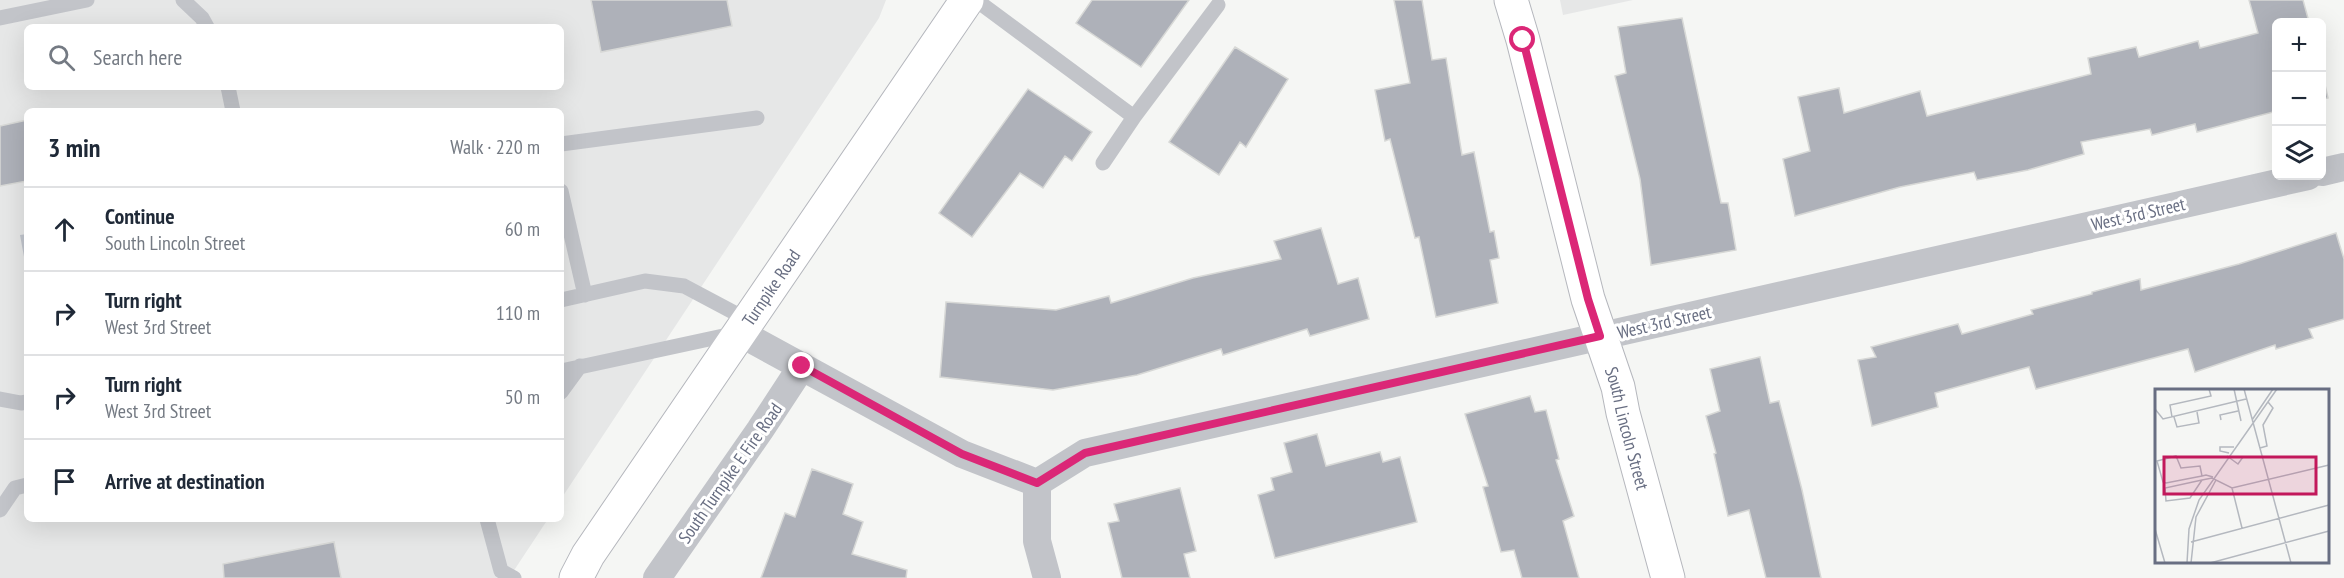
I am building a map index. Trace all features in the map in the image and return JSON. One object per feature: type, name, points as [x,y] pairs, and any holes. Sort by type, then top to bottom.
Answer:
[{"type":"street","name":"Turnpike Road","points":[[576,578],[588,555],[967,0]]},
{"type":"street","name":"South Lincoln Street","points":[[1511,0],[1588,299],[1618,387],[1668,578]]},
{"type":"street","points":[[2326,171],[2344,167]]},
{"type":"street","name":"West 3rd Street","points":[[1037,483],[1085,453],[2290,180]]},
{"type":"street","points":[[744,326],[802,366],[962,454],[1037,483],[1037,541],[1047,578]]},
{"type":"street","name":"South Turnpike E Fire Road","points":[[657,578],[802,366]]},
{"type":"lane","points":[[0,18],[87,0]]},
{"type":"lane","points":[[183,0],[205,24]]},
{"type":"lane","points":[[976,0],[1134,117]]},
{"type":"lane","points":[[1103,163],[1134,117],[1218,5]]},
{"type":"lane","points":[[229,90],[232,108]]},
{"type":"lane","points":[[564,144],[757,118]]},
{"type":"lane","points":[[564,204],[585,295]]},
{"type":"lane","points":[[564,299],[645,281],[684,286],[744,326]]},
{"type":"lane","points":[[564,370],[744,326]]},
{"type":"lane","points":[[564,388],[580,366]]},
{"type":"lane","points":[[0,399],[24,402]]},
{"type":"lane","points":[[0,510],[15,488],[24,486]]},
{"type":"lane","points":[[488,522],[502,576]]},
{"type":"shaded area","points":[[0,0],[886,0],[879,18],[564,494],[564,108],[24,108],[24,522],[546,522],[509,578],[0,578]]},
{"type":"shaded area","points":[[1560,0],[1633,0],[1563,15]]},
{"type":"shaded area","points":[[24,234],[24,257],[20,235]]},
{"type":"building","points":[[591,0],[727,0],[732,26],[601,52]]},
{"type":"building","points":[[1092,0],[1189,0],[1141,67],[1076,23]]},
{"type":"building","points":[[1394,0],[1422,0],[1432,60],[1446,58],[1462,155],[1474,152],[1490,232],[1494,231],[1499,258],[1490,260],[1498,303],[1436,317],[1419,237],[1415,238],[1390,139],[1385,141],[1375,90],[1410,83]]},
{"type":"building","points":[[2249,0],[2303,0],[2308,18],[2272,18],[2272,112],[2197,132],[2195,124],[2152,135],[2150,129],[2081,142],[2084,154],[2028,170],[1977,180],[1974,172],[1900,187],[1795,216],[1783,159],[1810,151],[1798,97],[1839,88],[1844,113],[1920,91],[1927,116],[2091,74],[2088,58],[2136,47],[2139,57],[2198,41],[2200,48],[2258,33]]},
{"type":"building","points":[[1682,18],[1721,203],[1728,203],[1736,250],[1651,265],[1640,179],[1615,76],[1626,73],[1618,27]]},
{"type":"building","points":[[1235,47],[1288,79],[1246,147],[1240,142],[1219,175],[1169,142]]},
{"type":"building","points":[[1028,89],[1092,132],[1072,161],[1065,156],[1043,188],[1020,173],[972,237],[939,213]]},
{"type":"building","points":[[24,121],[24,182],[0,186],[0,126]]},
{"type":"building","points":[[1321,228],[1338,284],[1358,278],[1369,319],[1310,336],[1307,329],[1223,355],[1221,349],[1137,375],[1053,390],[940,377],[946,302],[1056,310],[1109,296],[1111,303],[1193,278],[1281,259],[1274,241]]},
{"type":"building","points":[[2336,233],[2344,259],[2344,319],[2309,329],[2313,338],[2276,349],[2275,345],[2195,372],[2188,349],[2036,389],[2029,367],[1935,393],[1938,407],[1872,426],[1858,360],[1876,357],[1871,347],[1958,324],[1962,334],[2033,314],[2031,310],[2140,279],[2141,290],[2239,264]]},
{"type":"building","points":[[1760,357],[1770,403],[1779,401],[1802,490],[1821,578],[1766,578],[1749,510],[1728,516],[1714,454],[1716,453],[1706,416],[1720,411],[1710,369]]},
{"type":"building","points":[[1530,396],[1535,412],[1546,410],[1559,459],[1556,460],[1574,516],[1563,521],[1579,578],[1522,578],[1514,550],[1501,552],[1483,487],[1488,486],[1465,414]]},
{"type":"building","points":[[1317,434],[1326,466],[1380,452],[1383,462],[1400,457],[1417,522],[1275,558],[1258,495],[1274,490],[1271,478],[1292,472],[1284,443]]},
{"type":"building","points":[[812,469],[853,484],[843,514],[863,522],[852,554],[907,570],[906,578],[761,578],[785,513],[795,517]]},
{"type":"building","points":[[1180,488],[1196,551],[1184,554],[1190,578],[1122,578],[1108,523],[1119,521],[1114,504]]},
{"type":"building","points":[[334,542],[341,578],[224,578],[223,564]]},
{"type":"route","points":[[802,366],[962,454],[1037,483],[1085,453],[1600,336],[1588,299],[1523,40]]}]
